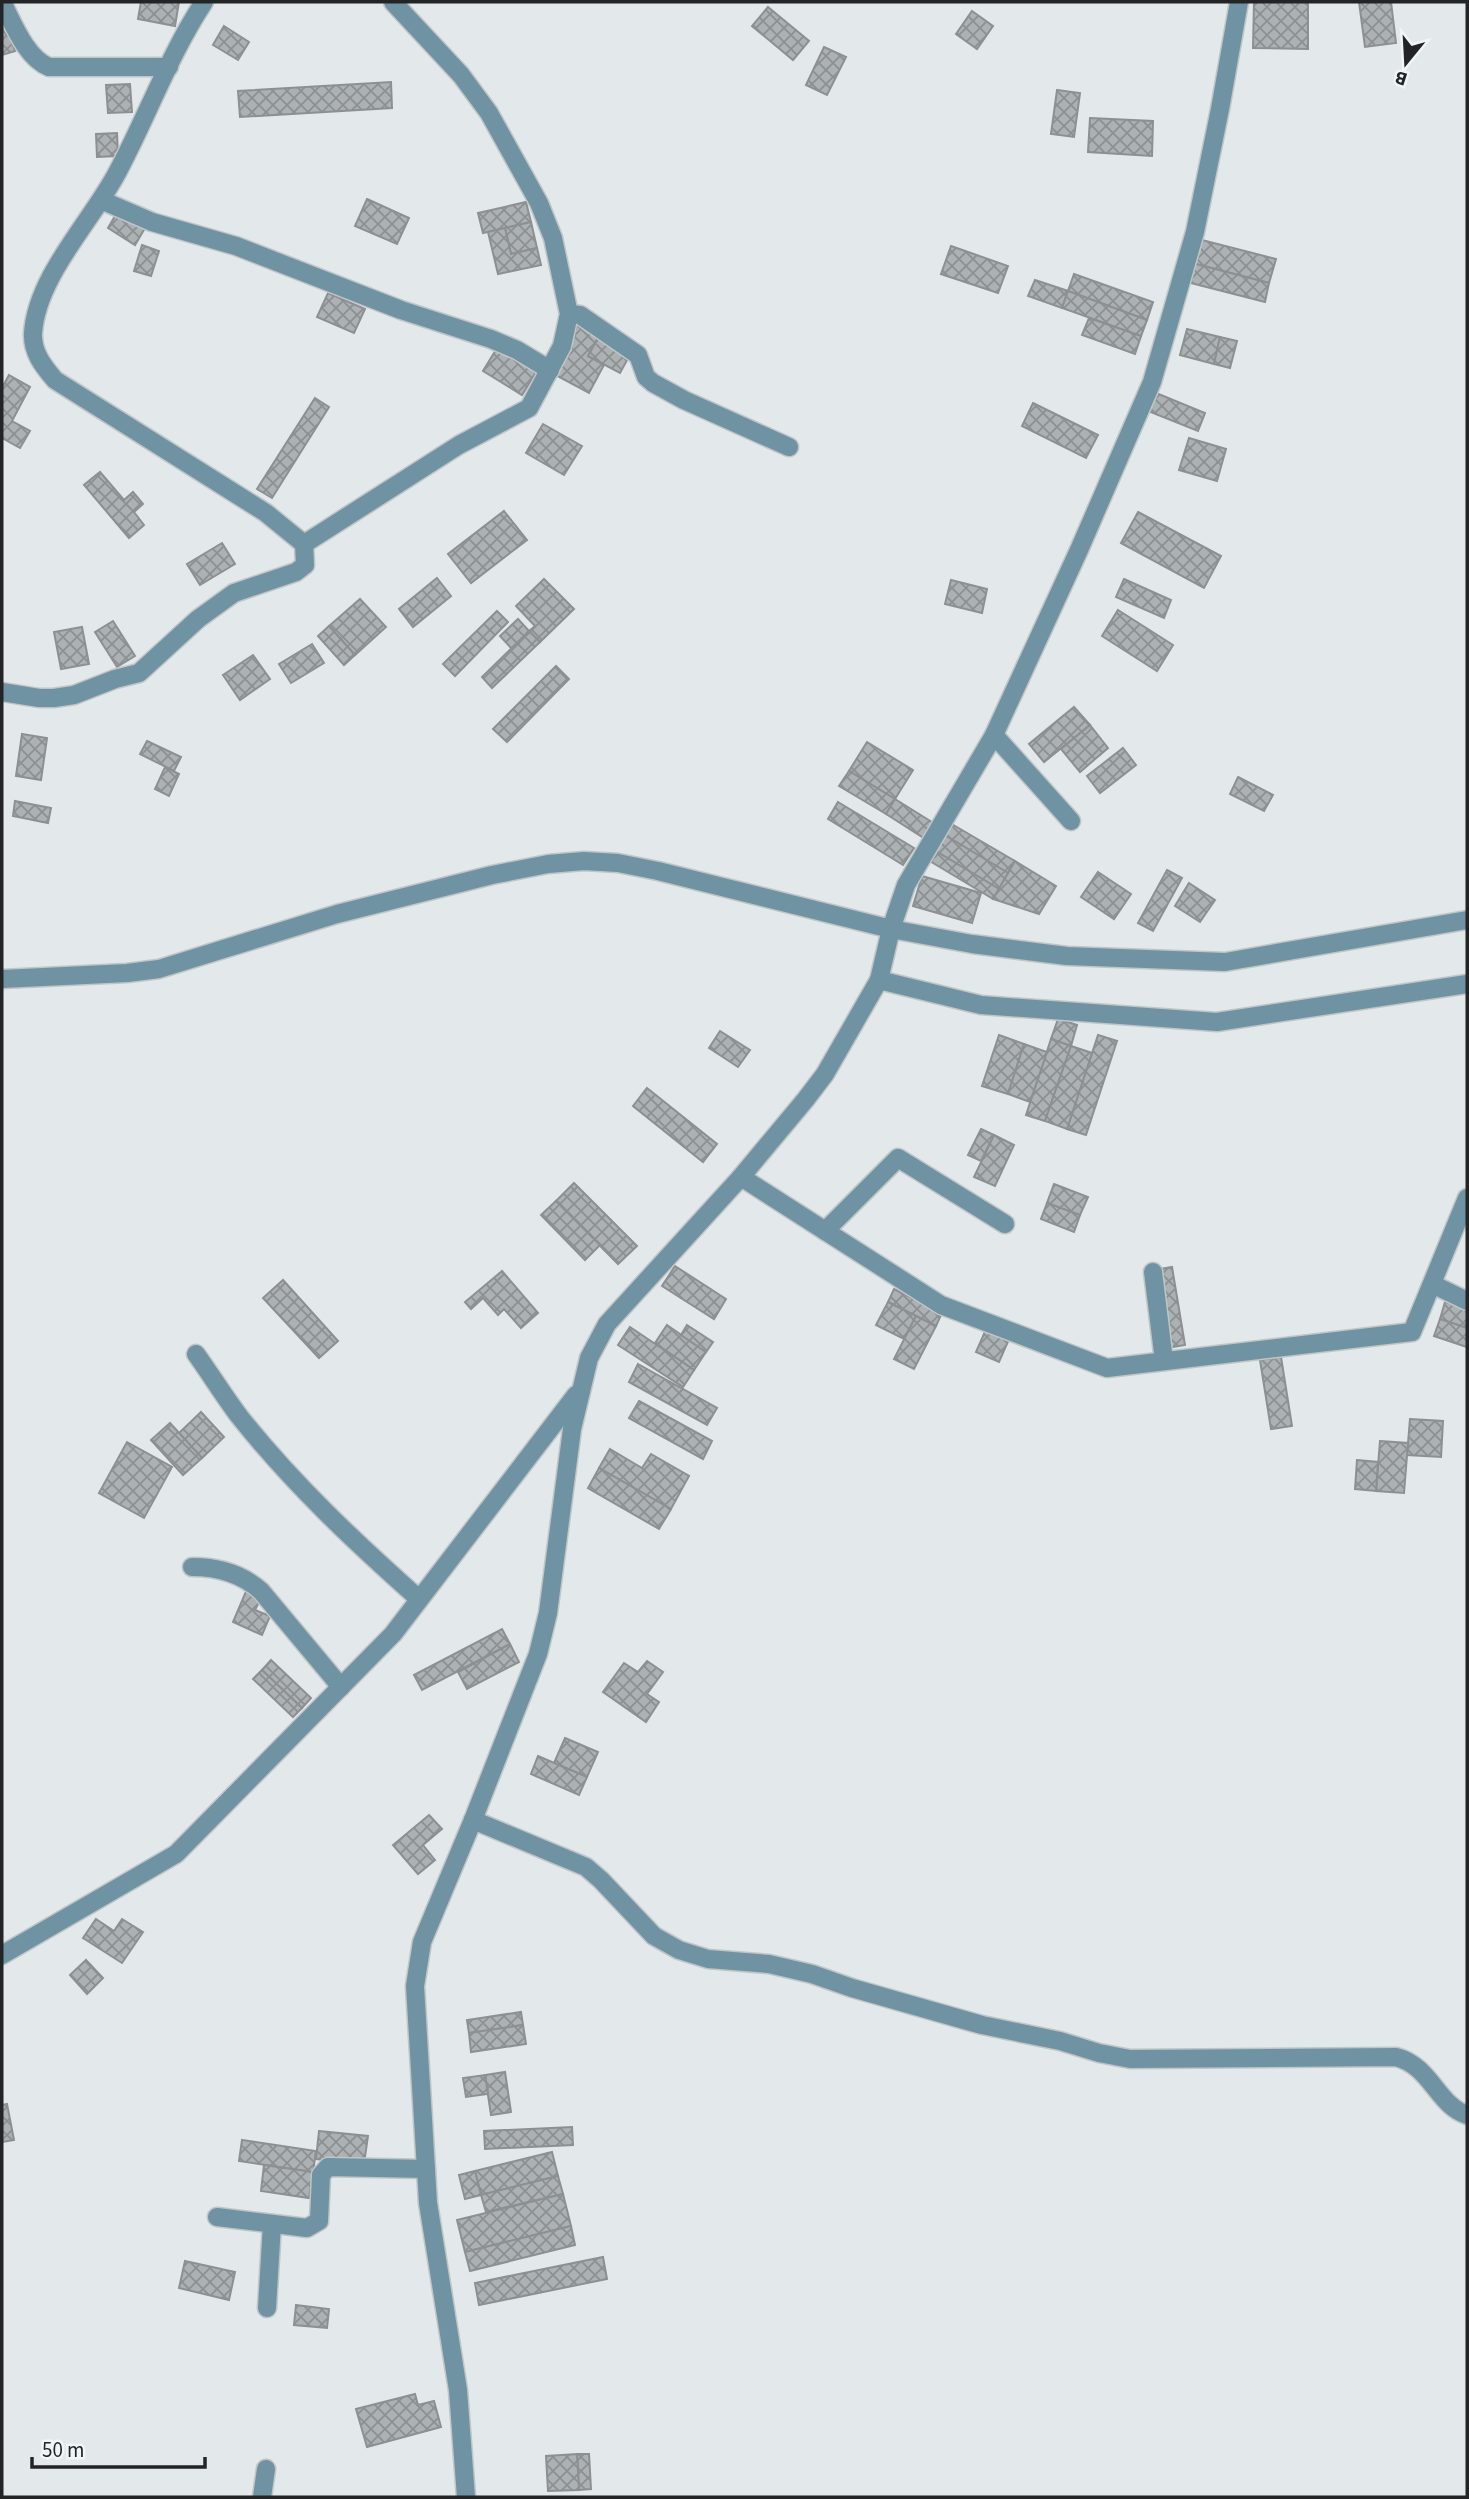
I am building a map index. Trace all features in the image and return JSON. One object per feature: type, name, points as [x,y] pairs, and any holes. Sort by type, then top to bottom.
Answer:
[{"type":"street","points":[[2,2],[30,55],[49,67],[169,67]]},
{"type":"street","points":[[2,692],[54,698],[74,695],[139,673],[198,619],[234,593],[303,568],[307,559],[304,544],[266,513],[55,380],[34,350],[33,332],[39,303],[62,257],[101,200],[133,143],[190,24],[204,2]]},
{"type":"street","points":[[304,544],[459,445],[529,408],[562,346],[569,314],[553,238],[539,202],[489,113],[461,75],[393,2]]},
{"type":"street","points":[[466,2497],[458,2390],[428,2203],[416,1966],[422,1942],[538,1654],[548,1613],[572,1429],[589,1358],[607,1324],[741,1177],[825,1074],[880,973],[889,935],[906,885],[994,735],[1152,382],[1195,232],[1239,2]]},
{"type":"street","points":[[101,200],[152,222],[236,246],[401,310],[491,339],[517,350],[550,370]]},
{"type":"street","points":[[569,314],[580,315],[638,355],[646,377],[653,383],[684,400],[789,447]]},
{"type":"street","points":[[994,735],[1071,821]]},
{"type":"street","points":[[2,979],[127,974],[159,969],[337,914],[492,875],[548,864],[584,861],[618,863],[658,871],[889,935],[1068,956],[1225,962],[1467,920]]},
{"type":"street","points":[[880,973],[981,1005],[1217,1021],[1467,984]]},
{"type":"street","points":[[825,1231],[898,1158],[1005,1224]]},
{"type":"street","points":[[741,1177],[941,1305],[1107,1368],[1412,1332],[1467,1198]]},
{"type":"street","points":[[1153,1272],[1164,1362]]},
{"type":"street","points":[[1432,1283],[1467,1301]]},
{"type":"street","points":[[196,1354],[238,1414],[294,1480],[333,1521],[419,1599]]},
{"type":"street","points":[[2,1955],[176,1854],[393,1634],[580,1390]]},
{"type":"street","points":[[192,1567],[210,1567],[248,1579],[341,1687]]},
{"type":"street","points":[[473,1820],[586,1867],[654,1936],[679,1950],[698,1956],[769,1964],[812,1974],[982,2025],[1038,2035],[1116,2057],[1396,2057],[1421,2069],[1454,2108],[1467,2115]]},
{"type":"street","points":[[217,2217],[307,2228],[319,2221],[321,2175],[328,2167],[426,2169]]},
{"type":"street","points":[[267,2308],[272,2224]]},
{"type":"street","points":[[262,2497],[266,2469]]},
{"type":"building","points":[[141,2],[179,2],[175,26],[138,19]]},
{"type":"building","points":[[1254,2],[1308,2],[1308,49],[1253,48]]},
{"type":"building","points":[[1359,2],[1391,2],[1396,43],[1365,47]]},
{"type":"building","points":[[768,7],[809,41],[793,60],[752,26]]},
{"type":"building","points":[[972,11],[993,26],[977,49],[956,34]]},
{"type":"building","points":[[5,21],[15,51],[2,55],[2,22]]},
{"type":"building","points":[[224,26],[249,42],[238,60],[213,45]]},
{"type":"building","points":[[824,47],[846,57],[827,95],[806,85]]},
{"type":"building","points":[[391,82],[392,108],[240,117],[238,91]]},
{"type":"building","points":[[130,84],[132,112],[108,113],[106,85]]},
{"type":"building","points":[[1057,90],[1080,93],[1074,137],[1051,134]]},
{"type":"building","points":[[1090,118],[1153,121],[1152,156],[1088,152]]},
{"type":"building","points":[[117,133],[118,156],[97,157],[96,134]]},
{"type":"building","points":[[367,199],[409,218],[397,244],[355,226]]},
{"type":"building","points":[[526,202],[531,222],[483,233],[478,213]]},
{"type":"building","points":[[118,211],[145,228],[135,245],[108,228]]},
{"type":"building","points":[[531,222],[537,248],[511,254],[505,228]]},
{"type":"building","points":[[505,228],[511,254],[537,248],[541,265],[498,274],[488,232]]},
{"type":"building","points":[[1198,239],[1276,259],[1269,283],[1192,263]]},
{"type":"building","points":[[142,245],[159,251],[151,276],[134,271]]},
{"type":"building","points":[[951,246],[1008,266],[998,293],[941,274]]},
{"type":"building","points":[[1192,263],[1269,283],[1265,302],[1187,282]]},
{"type":"building","points":[[1074,274],[1153,302],[1147,320],[1068,291]]},
{"type":"building","points":[[1035,280],[1068,291],[1062,308],[1028,296]]},
{"type":"building","points":[[1068,291],[1147,320],[1141,336],[1062,308]]},
{"type":"building","points":[[328,293],[365,309],[354,333],[317,317]]},
{"type":"building","points":[[1089,318],[1141,336],[1135,354],[1082,335]]},
{"type":"building","points":[[578,324],[599,336],[588,356],[604,365],[589,393],[552,373]]},
{"type":"building","points":[[1187,329],[1220,337],[1214,364],[1180,355]]},
{"type":"building","points":[[599,336],[631,353],[620,373],[588,356]]},
{"type":"building","points":[[1220,337],[1237,341],[1230,368],[1214,364]]},
{"type":"building","points":[[499,345],[538,369],[522,395],[483,371]]},
{"type":"building","points":[[9,375],[30,387],[12,421],[30,431],[20,448],[2,438],[2,388]]},
{"type":"building","points":[[1156,393],[1205,413],[1198,431],[1148,411]]},
{"type":"building","points":[[315,398],[329,407],[272,498],[257,489]]},
{"type":"building","points":[[1033,403],[1098,435],[1086,458],[1022,426]]},
{"type":"building","points":[[543,424],[582,446],[564,475],[526,453]]},
{"type":"building","points":[[1189,438],[1226,449],[1217,481],[1179,470]]},
{"type":"building","points":[[100,472],[124,500],[133,492],[143,504],[134,512],[144,525],[129,538],[84,485]]},
{"type":"building","points":[[504,511],[527,540],[471,583],[448,554]]},
{"type":"building","points":[[1138,512],[1221,556],[1204,588],[1121,543]]},
{"type":"building","points":[[222,543],[235,564],[200,585],[187,564]]},
{"type":"building","points":[[437,578],[451,596],[413,627],[399,609]]},
{"type":"building","points":[[544,579],[574,609],[540,642],[529,631],[535,626],[516,606]]},
{"type":"building","points":[[1124,579],[1171,600],[1164,618],[1116,597]]},
{"type":"building","points":[[951,580],[987,589],[982,613],[945,604]]},
{"type":"building","points":[[360,599],[386,627],[355,655],[329,626]]},
{"type":"building","points":[[1118,610],[1173,645],[1157,671],[1102,636]]},
{"type":"building","points":[[497,611],[508,622],[455,676],[443,664]]},
{"type":"building","points":[[518,619],[529,631],[512,649],[500,636]]},
{"type":"building","points":[[113,621],[135,656],[117,667],[95,632]]},
{"type":"building","points":[[329,626],[355,655],[344,665],[318,636]]},
{"type":"building","points":[[82,627],[89,664],[61,669],[54,632]]},
{"type":"building","points":[[529,631],[540,642],[492,688],[482,677]]},
{"type":"building","points":[[312,644],[324,663],[291,683],[279,664]]},
{"type":"building","points":[[253,655],[270,679],[240,700],[223,675]]},
{"type":"building","points":[[556,666],[569,679],[507,742],[493,729]]},
{"type":"building","points":[[1074,707],[1090,725],[1044,762],[1029,744]]},
{"type":"building","points":[[1090,725],[1108,748],[1080,772],[1061,749]]},
{"type":"building","points":[[22,734],[47,738],[41,780],[16,776]]},
{"type":"building","points":[[147,741],[181,757],[174,771],[140,754]]},
{"type":"building","points":[[867,742],[913,770],[895,799],[849,771]]},
{"type":"building","points":[[1123,748],[1136,765],[1100,793],[1087,776]]},
{"type":"building","points":[[165,767],[179,774],[169,796],[155,789]]},
{"type":"building","points":[[849,771],[895,799],[886,814],[839,786]]},
{"type":"building","points":[[1238,777],[1273,795],[1264,811],[1230,794]]},
{"type":"building","points":[[895,799],[935,824],[925,839],[886,814]]},
{"type":"building","points":[[15,801],[51,808],[48,823],[13,816]]},
{"type":"building","points":[[838,802],[914,848],[903,865],[828,819]]},
{"type":"building","points":[[950,823],[1015,861],[1008,873],[943,834]]},
{"type":"building","points":[[943,834],[1008,873],[999,889],[934,850]]},
{"type":"building","points":[[934,850],[999,889],[993,899],[928,860]]},
{"type":"building","points":[[1015,861],[1056,886],[1039,914],[993,899]]},
{"type":"building","points":[[1167,870],[1182,878],[1153,931],[1138,923]]},
{"type":"building","points":[[1098,872],[1131,894],[1114,919],[1081,897]]},
{"type":"building","points":[[922,876],[981,893],[972,923],[913,906]]},
{"type":"building","points":[[1189,883],[1215,900],[1200,922],[1175,906]]},
{"type":"building","points":[[1058,1019],[1077,1025],[1071,1046],[1051,1039]]},
{"type":"building","points":[[720,1031],[750,1050],[738,1067],[709,1048]]},
{"type":"building","points":[[999,1035],[1024,1044],[1008,1094],[982,1086]]},
{"type":"building","points":[[1098,1035],[1117,1041],[1086,1135],[1067,1129]]},
{"type":"building","points":[[1051,1039],[1071,1046],[1045,1121],[1026,1115]]},
{"type":"building","points":[[1024,1044],[1047,1052],[1030,1102],[1008,1094]]},
{"type":"building","points":[[1071,1046],[1092,1053],[1067,1129],[1045,1121]]},
{"type":"building","points":[[647,1088],[717,1144],[703,1162],[633,1106]]},
{"type":"building","points":[[981,1129],[994,1135],[981,1161],[968,1155]]},
{"type":"building","points":[[994,1135],[1014,1145],[995,1186],[974,1177]]},
{"type":"building","points":[[574,1183],[637,1246],[618,1264],[556,1201]]},
{"type":"building","points":[[1054,1184],[1088,1197],[1080,1215],[1047,1203]]},
{"type":"building","points":[[556,1201],[600,1245],[585,1260],[541,1215]]},
{"type":"building","points":[[1047,1203],[1080,1215],[1074,1232],[1041,1219]]},
{"type":"building","points":[[675,1266],[726,1299],[714,1319],[662,1286]]},
{"type":"building","points":[[1172,1267],[1185,1345],[1167,1348],[1154,1270]]},
{"type":"building","points":[[502,1271],[538,1313],[521,1328],[504,1309],[498,1315],[483,1298],[471,1309],[465,1302]]},
{"type":"building","points":[[283,1280],[338,1341],[319,1358],[263,1298]]},
{"type":"building","points":[[894,1289],[942,1313],[936,1326],[888,1302]]},
{"type":"building","points":[[888,1302],[916,1316],[904,1339],[876,1325]]},
{"type":"building","points":[[1445,1302],[1467,1308],[1467,1328],[1440,1319]]},
{"type":"building","points":[[916,1316],[936,1326],[914,1369],[894,1359]]},
{"type":"building","points":[[1440,1319],[1467,1328],[1467,1347],[1434,1336]]},
{"type":"building","points":[[667,1325],[706,1352],[694,1370],[655,1343]]},
{"type":"building","points":[[687,1325],[713,1342],[706,1352],[681,1335]]},
{"type":"building","points":[[630,1327],[694,1370],[683,1387],[618,1345]]},
{"type":"building","points":[[987,1327],[1010,1337],[999,1362],[976,1352]]},
{"type":"building","points":[[1281,1357],[1292,1426],[1271,1429],[1260,1360]]},
{"type":"building","points":[[638,1364],[717,1408],[707,1425],[629,1382]]},
{"type":"building","points":[[639,1401],[712,1441],[703,1459],[629,1418]]},
{"type":"building","points":[[201,1412],[224,1437],[202,1458],[179,1433]]},
{"type":"building","points":[[1410,1419],[1443,1421],[1441,1457],[1407,1455]]},
{"type":"building","points":[[170,1423],[202,1458],[183,1475],[151,1440]]},
{"type":"building","points":[[1380,1441],[1408,1443],[1404,1493],[1376,1491]]},
{"type":"building","points":[[127,1442],[172,1467],[144,1518],[99,1493]]},
{"type":"building","points":[[610,1449],[642,1468],[651,1454],[689,1476],[671,1509],[599,1468]]},
{"type":"building","points":[[1357,1460],[1378,1462],[1376,1491],[1355,1489]]},
{"type":"building","points":[[599,1468],[671,1509],[659,1529],[588,1488]]},
{"type":"building","points":[[247,1589],[262,1596],[255,1610],[270,1616],[262,1635],[233,1622]]},
{"type":"building","points":[[502,1629],[510,1644],[422,1690],[414,1675]]},
{"type":"building","points":[[510,1644],[519,1662],[467,1689],[458,1672]]},
{"type":"building","points":[[271,1660],[311,1698],[302,1708],[262,1670]]},
{"type":"building","points":[[647,1661],[663,1672],[647,1694],[659,1702],[646,1722],[603,1692],[624,1663],[638,1672]]},
{"type":"building","points":[[262,1670],[302,1708],[293,1717],[253,1679]]},
{"type":"building","points":[[565,1738],[598,1752],[587,1777],[554,1763]]},
{"type":"building","points":[[538,1756],[587,1777],[579,1795],[531,1774]]},
{"type":"building","points":[[429,1815],[442,1829],[423,1845],[435,1860],[418,1874],[393,1845]]},
{"type":"building","points":[[96,1919],[114,1931],[122,1919],[143,1932],[122,1963],[83,1938]]},
{"type":"building","points":[[86,1960],[103,1978],[87,1994],[70,1975]]},
{"type":"building","points":[[521,2012],[523,2025],[469,2033],[467,2020]]},
{"type":"building","points":[[523,2025],[526,2044],[471,2052],[469,2033]]},
{"type":"building","points":[[505,2072],[511,2112],[491,2115],[485,2075]]},
{"type":"building","points":[[485,2075],[488,2094],[466,2097],[463,2078]]},
{"type":"building","points":[[7,2104],[14,2140],[2,2142],[2,2105]]},
{"type":"building","points":[[572,2127],[573,2145],[485,2149],[484,2131]]},
{"type":"building","points":[[319,2131],[368,2136],[364,2164],[316,2159]]},
{"type":"building","points":[[242,2140],[316,2151],[313,2172],[239,2161]]},
{"type":"building","points":[[552,2152],[558,2176],[481,2195],[475,2171]]},
{"type":"building","points":[[264,2165],[313,2172],[309,2198],[261,2191]]},
{"type":"building","points":[[475,2171],[481,2195],[465,2199],[459,2175]]},
{"type":"building","points":[[558,2176],[563,2194],[486,2212],[481,2195]]},
{"type":"building","points":[[563,2194],[571,2226],[465,2252],[457,2220]]},
{"type":"building","points":[[571,2226],[575,2245],[470,2271],[465,2252]]},
{"type":"building","points":[[603,2257],[607,2279],[479,2305],[475,2283]]},
{"type":"building","points":[[185,2261],[235,2272],[229,2300],[179,2288]]},
{"type":"building","points":[[296,2305],[329,2309],[327,2328],[294,2325]]},
{"type":"building","points":[[415,2394],[418,2405],[434,2401],[441,2427],[367,2447],[356,2409]]},
{"type":"building","points":[[577,2454],[589,2454],[591,2489],[579,2490]]},
{"type":"building","points":[[577,2454],[579,2490],[548,2491],[546,2456]]}]
